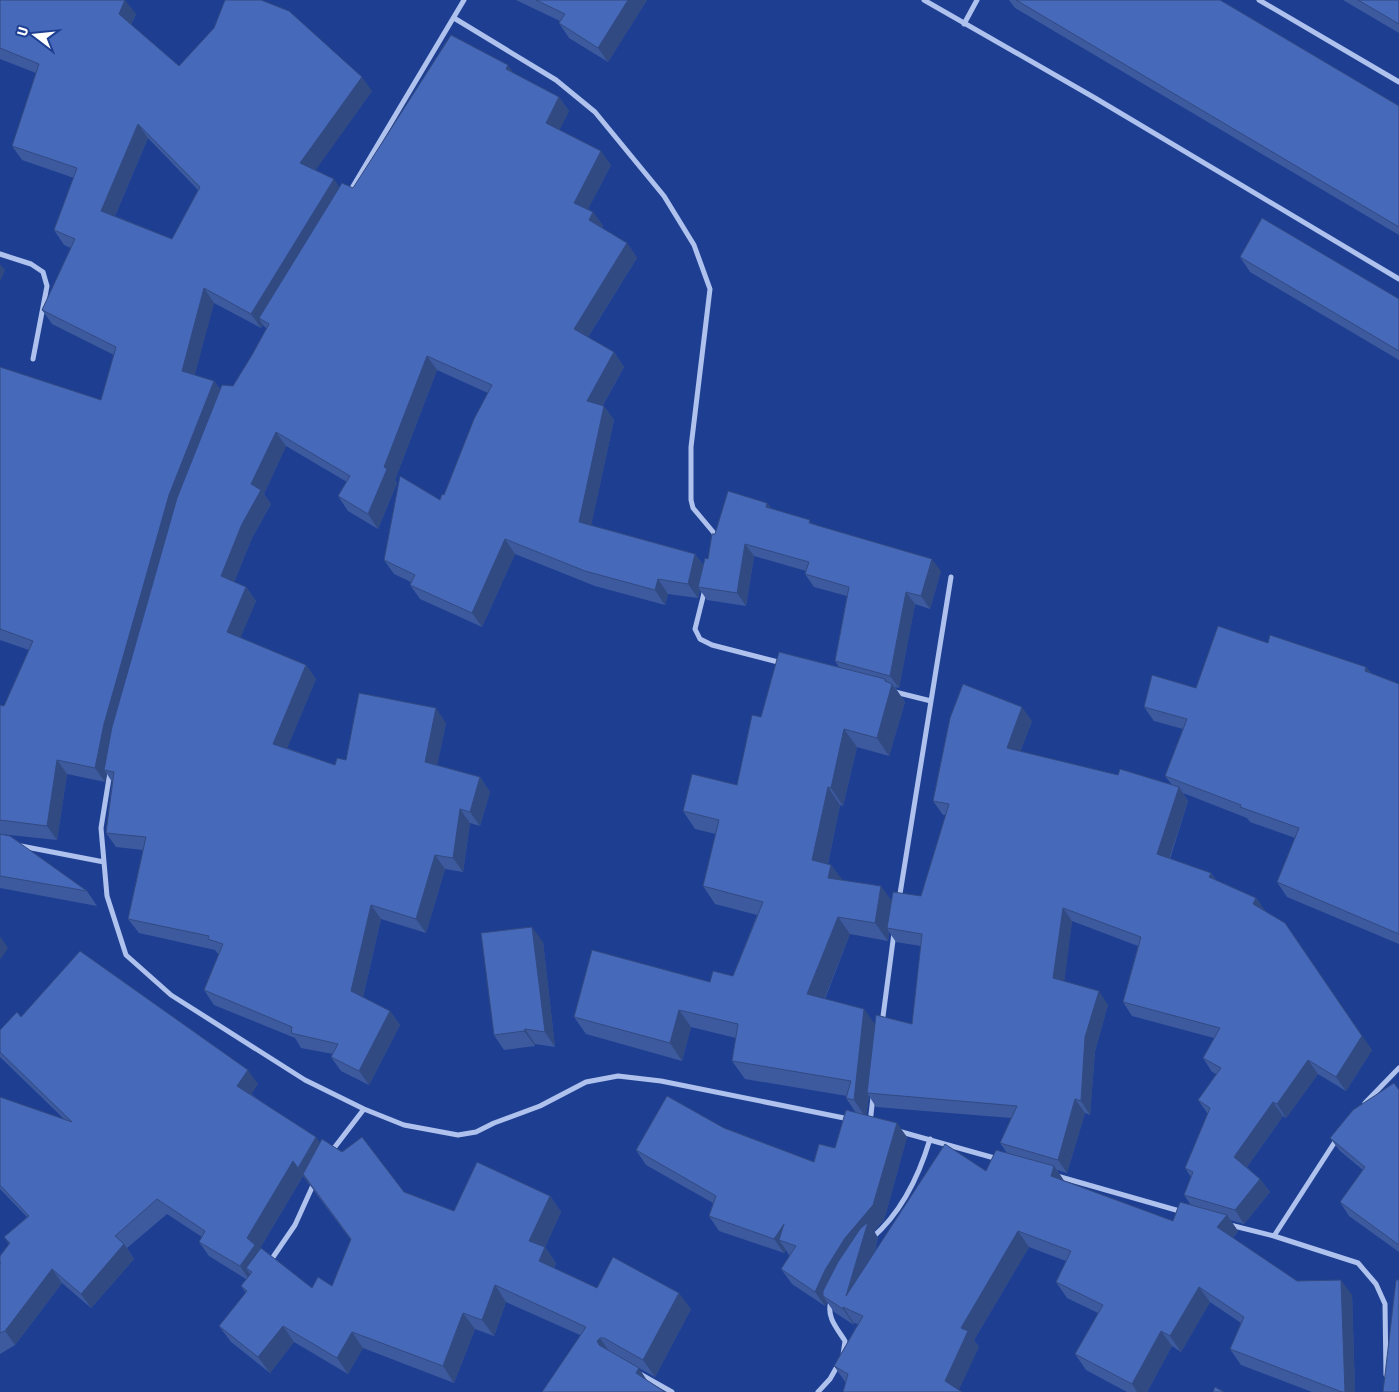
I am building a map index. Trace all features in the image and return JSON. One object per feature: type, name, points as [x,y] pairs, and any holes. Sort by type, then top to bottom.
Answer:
[{"type":"street","points":[[344,202],[464,0]]},
{"type":"street","points":[[924,0],[1095,98],[1399,279]]},
{"type":"street","points":[[964,24],[978,0]]},
{"type":"street","points":[[1259,0],[1399,82]]},
{"type":"street","points":[[454,18],[556,80],[595,112],[664,196],[694,244],[710,289],[692,448],[691,500],[692,508],[714,533],[716,544]]},
{"type":"street","points":[[0,254],[31,264],[43,272],[47,286],[33,359]]},
{"type":"street","points":[[898,910],[951,577]]},
{"type":"street","points":[[706,584],[695,629],[700,639],[712,645],[788,664]]},
{"type":"street","points":[[893,691],[930,701]]},
{"type":"street","points":[[111,767],[100,828],[107,896],[126,955],[170,995],[305,1080],[364,1109],[404,1125],[458,1135],[476,1132],[494,1122],[540,1106],[586,1082],[618,1076],[661,1081],[852,1120]]},
{"type":"street","points":[[9,844],[104,862]]},
{"type":"street","points":[[881,1030],[895,927]]},
{"type":"street","points":[[1362,1106],[1399,1068]]},
{"type":"street","points":[[870,1123],[874,1086]]},
{"type":"street","points":[[327,1158],[364,1109]]},
{"type":"street","points":[[861,1122],[878,1126]]},
{"type":"street","points":[[1274,1236],[1344,1128]]},
{"type":"street","points":[[896,1130],[1008,1162]]},
{"type":"street","points":[[867,1243],[882,1229],[900,1206],[921,1170],[930,1139]]},
{"type":"street","points":[[1053,1175],[1190,1214]]},
{"type":"street","points":[[266,1267],[295,1224],[315,1178]]},
{"type":"street","points":[[1227,1224],[1274,1236],[1358,1263],[1376,1284],[1385,1304],[1386,1382]]},
{"type":"street","points":[[818,1392],[830,1379],[843,1355],[845,1341],[828,1310],[833,1295]]},
{"type":"street","points":[[638,1372],[672,1392]]},
{"type":"building","points":[[0,0],[125,0],[119,14],[179,66],[214,28],[225,0],[261,0],[289,11],[362,77],[300,163],[334,179],[251,314],[204,288],[182,371],[214,381],[169,495],[104,724],[95,768],[57,760],[47,826],[0,820],[0,705],[4,706],[33,641],[0,629],[0,367],[101,400],[116,347],[42,310],[75,239],[54,230],[77,168],[12,146],[39,64],[0,48]],"holes":[[[138,124],[200,187],[172,239],[101,211]]]},
{"type":"building","points":[[536,0],[628,0],[598,48],[559,23],[565,14]]},
{"type":"building","points":[[1016,0],[1220,0],[1399,106],[1399,227]]},
{"type":"building","points":[[1358,0],[1399,0],[1399,24]]},
{"type":"building","points":[[451,35],[508,65],[506,69],[559,97],[546,123],[601,151],[574,203],[593,212],[589,220],[627,243],[574,329],[614,352],[587,401],[604,406],[579,522],[695,554],[688,584],[658,579],[655,590],[585,571],[505,539],[472,613],[410,585],[415,575],[384,560],[400,476],[440,500],[442,494],[444,495],[474,419],[492,385],[427,356],[384,467],[387,469],[368,514],[338,496],[350,476],[276,432],[251,484],[261,490],[242,524],[221,576],[246,587],[227,632],[306,665],[273,744],[335,765],[337,758],[346,760],[359,693],[436,708],[425,762],[480,777],[470,812],[460,809],[453,858],[435,855],[416,919],[371,905],[351,991],[390,1011],[359,1071],[331,1057],[338,1044],[291,1033],[292,1027],[204,990],[223,944],[208,939],[209,936],[128,919],[146,837],[106,833],[114,772],[104,770],[112,727],[177,498],[222,385],[233,386],[252,355],[269,324],[259,318],[342,183],[353,188]]},
{"type":"building","points":[[1262,218],[1399,299],[1399,351],[1240,257]]},
{"type":"building","points":[[728,491],[767,503],[766,507],[810,520],[809,523],[932,559],[921,596],[906,592],[890,676],[835,661],[849,587],[805,574],[809,562],[745,544],[737,593],[698,587],[705,558],[708,559],[712,534],[715,534]]},
{"type":"building","points":[[1218,626],[1268,643],[1270,635],[1366,667],[1365,671],[1399,684],[1399,934],[1277,882],[1299,828],[1240,807],[1241,805],[1165,776],[1187,719],[1144,707],[1152,675],[1196,688]]},
{"type":"building","points":[[779,652],[885,679],[885,681],[892,684],[877,738],[844,729],[831,788],[828,787],[812,860],[831,865],[828,878],[881,886],[875,923],[838,917],[807,994],[864,1009],[854,1100],[846,1098],[851,1081],[732,1061],[738,1024],[679,1010],[670,1043],[574,1017],[592,950],[710,982],[713,971],[733,976],[763,902],[703,886],[719,820],[683,811],[692,774],[737,785],[752,715],[761,717]]},
{"type":"building","points":[[963,684],[1022,707],[1007,748],[1118,775],[1120,769],[1179,787],[1157,854],[1211,873],[1209,877],[1256,898],[1253,904],[1285,923],[1362,1036],[1336,1077],[1308,1060],[1277,1104],[1273,1102],[1234,1157],[1260,1179],[1235,1210],[1184,1195],[1193,1172],[1185,1168],[1210,1108],[1198,1100],[1221,1068],[1203,1058],[1220,1028],[1123,1002],[1141,937],[1063,908],[1053,978],[1099,991],[1085,1037],[1081,1101],[1075,1099],[1058,1160],[1000,1143],[1017,1106],[867,1093],[876,1015],[912,1024],[922,934],[887,928],[893,892],[921,896],[949,804],[933,801],[950,718]]},
{"type":"building","points":[[0,834],[10,836],[87,891],[0,876]]},
{"type":"building","points":[[532,927],[545,1032],[525,1029],[524,1031],[494,1035],[481,933]]},
{"type":"building","points":[[80,951],[248,1070],[237,1086],[316,1137],[298,1168],[293,1161],[247,1238],[255,1245],[240,1266],[199,1242],[205,1231],[157,1199],[115,1236],[124,1244],[81,1294],[52,1269],[5,1331],[0,1333],[0,1256],[10,1243],[4,1237],[29,1216],[0,1185],[0,1097],[72,1122],[0,1052],[0,1030],[17,1012],[21,1017]]},
{"type":"building","points":[[1394,1083],[1399,1090],[1399,1245],[1340,1202],[1365,1167],[1330,1138],[1353,1110]]},
{"type":"building","points":[[667,1096],[724,1128],[814,1162],[819,1144],[835,1148],[846,1110],[897,1123],[873,1205],[845,1238],[825,1270],[815,1292],[781,1269],[796,1246],[779,1240],[784,1224],[774,1239],[709,1216],[716,1196],[636,1150]]},
{"type":"building","points":[[362,1137],[404,1192],[454,1211],[477,1162],[550,1196],[529,1241],[545,1247],[539,1261],[597,1288],[613,1257],[679,1293],[643,1360],[604,1338],[600,1338],[597,1341],[599,1345],[639,1368],[636,1373],[665,1392],[542,1392],[586,1327],[495,1285],[482,1320],[463,1313],[443,1366],[352,1332],[337,1358],[283,1326],[258,1357],[219,1326],[247,1291],[241,1286],[252,1272],[246,1268],[261,1248],[312,1288],[318,1277],[332,1286],[351,1239],[303,1174],[322,1139],[342,1152]]},
{"type":"building","points":[[945,1144],[986,1171],[996,1150],[1054,1166],[1051,1176],[1173,1221],[1180,1202],[1227,1215],[1217,1227],[1297,1281],[1341,1280],[1345,1392],[1230,1349],[1244,1317],[1199,1287],[1170,1336],[1161,1331],[1132,1384],[1075,1354],[1103,1305],[1056,1282],[1071,1251],[1018,1231],[961,1328],[968,1331],[945,1381],[962,1392],[843,1392],[848,1374],[834,1366],[863,1316],[843,1307],[843,1309],[823,1296],[823,1291],[838,1262],[860,1229],[868,1222],[846,1296]]},
{"type":"building","points":[[1396,1280],[1399,1280],[1399,1392],[1383,1392]]},
{"type":"building","points":[[1215,1387],[1224,1392],[1213,1392]]}]
